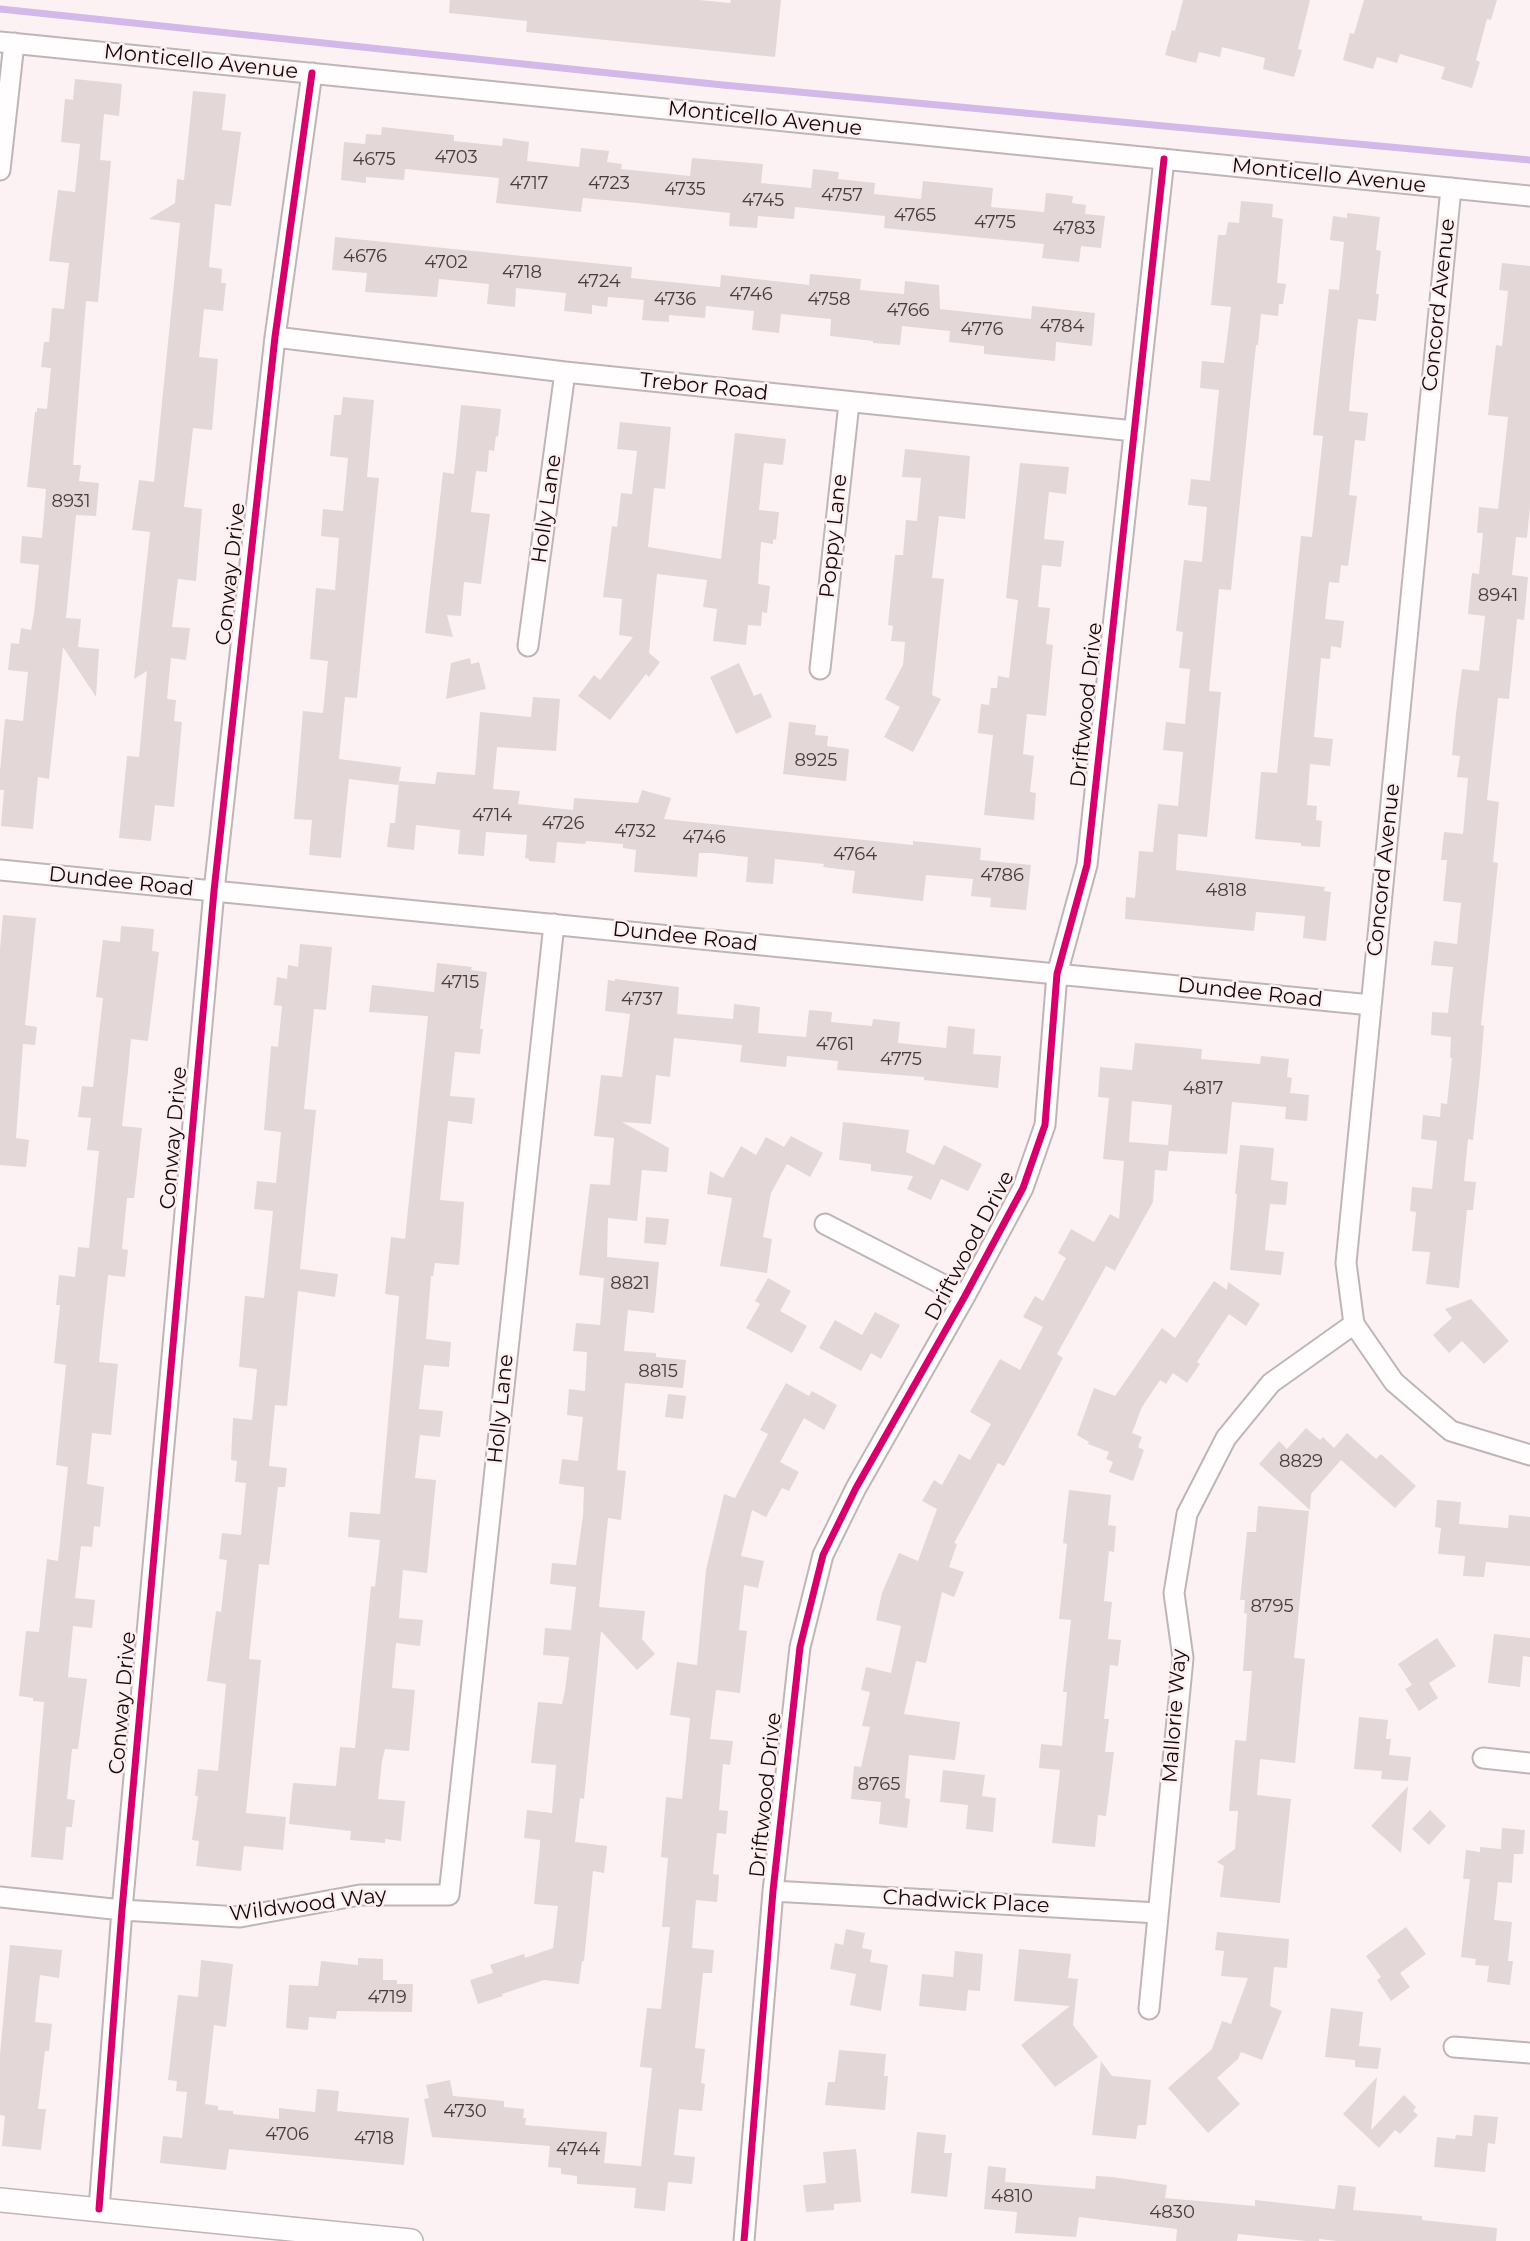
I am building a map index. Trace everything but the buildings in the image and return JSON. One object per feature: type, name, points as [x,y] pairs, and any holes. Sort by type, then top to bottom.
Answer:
[{"type":"street","name":"Monticello Avenue","points":[[7,42],[1530,196]]},
{"type":"street","points":[[0,170],[7,42]]},
{"type":"street","name":"Conway Drive","points":[[99,2209],[122,1910],[214,891],[275,337],[312,74]]},
{"type":"street","name":"Driftwood Drive","points":[[744,2241],[773,1891],[800,1647],[823,1555],[856,1488],[1023,1188],[1045,1125],[1057,974],[1087,865],[1164,159]]},
{"type":"street","name":"Concord Avenue","points":[[1451,188],[1346,1263],[1354,1324],[1394,1382],[1451,1431],[1530,1455]]},
{"type":"street","name":"Trebor Road","points":[[275,337],[565,372],[1133,431]]},
{"type":"street","name":"Holly Lane","points":[[528,646],[565,372]]},
{"type":"street","name":"Poppy Lane","points":[[820,669],[849,403]]},
{"type":"street","name":"Dundee Road","points":[[0,870],[1371,1005]]},
{"type":"street","name":"Holly Lane","points":[[449,1895],[554,924]]},
{"type":"street","points":[[825,1224],[965,1296]]},
{"type":"street","name":"Mallorie Way","points":[[1149,2008],[1184,1658],[1174,1593],[1187,1514],[1226,1438],[1271,1382],[1354,1324]]},
{"type":"street","points":[[1483,1758],[1530,1763]]},
{"type":"street","name":"Chadwick Place","points":[[773,1891],[1158,1913]]},
{"type":"street","name":"Wildwood Way","points":[[0,1897],[122,1910],[240,1917],[360,1895],[449,1895]]},
{"type":"street","points":[[1454,2047],[1530,2053]]},
{"type":"street","points":[[0,2200],[411,2241]]},
{"type":"waterway","points":[[0,9],[723,85],[1530,160]]},
{"type":"cycle path","points":[[99,2209],[122,1910],[214,891],[275,337],[312,73]]},
{"type":"cycle path","points":[[744,2241],[773,1891],[800,1647],[823,1555],[856,1488],[1023,1188],[1045,1125],[1057,974],[1087,865],[1164,159]]}]
